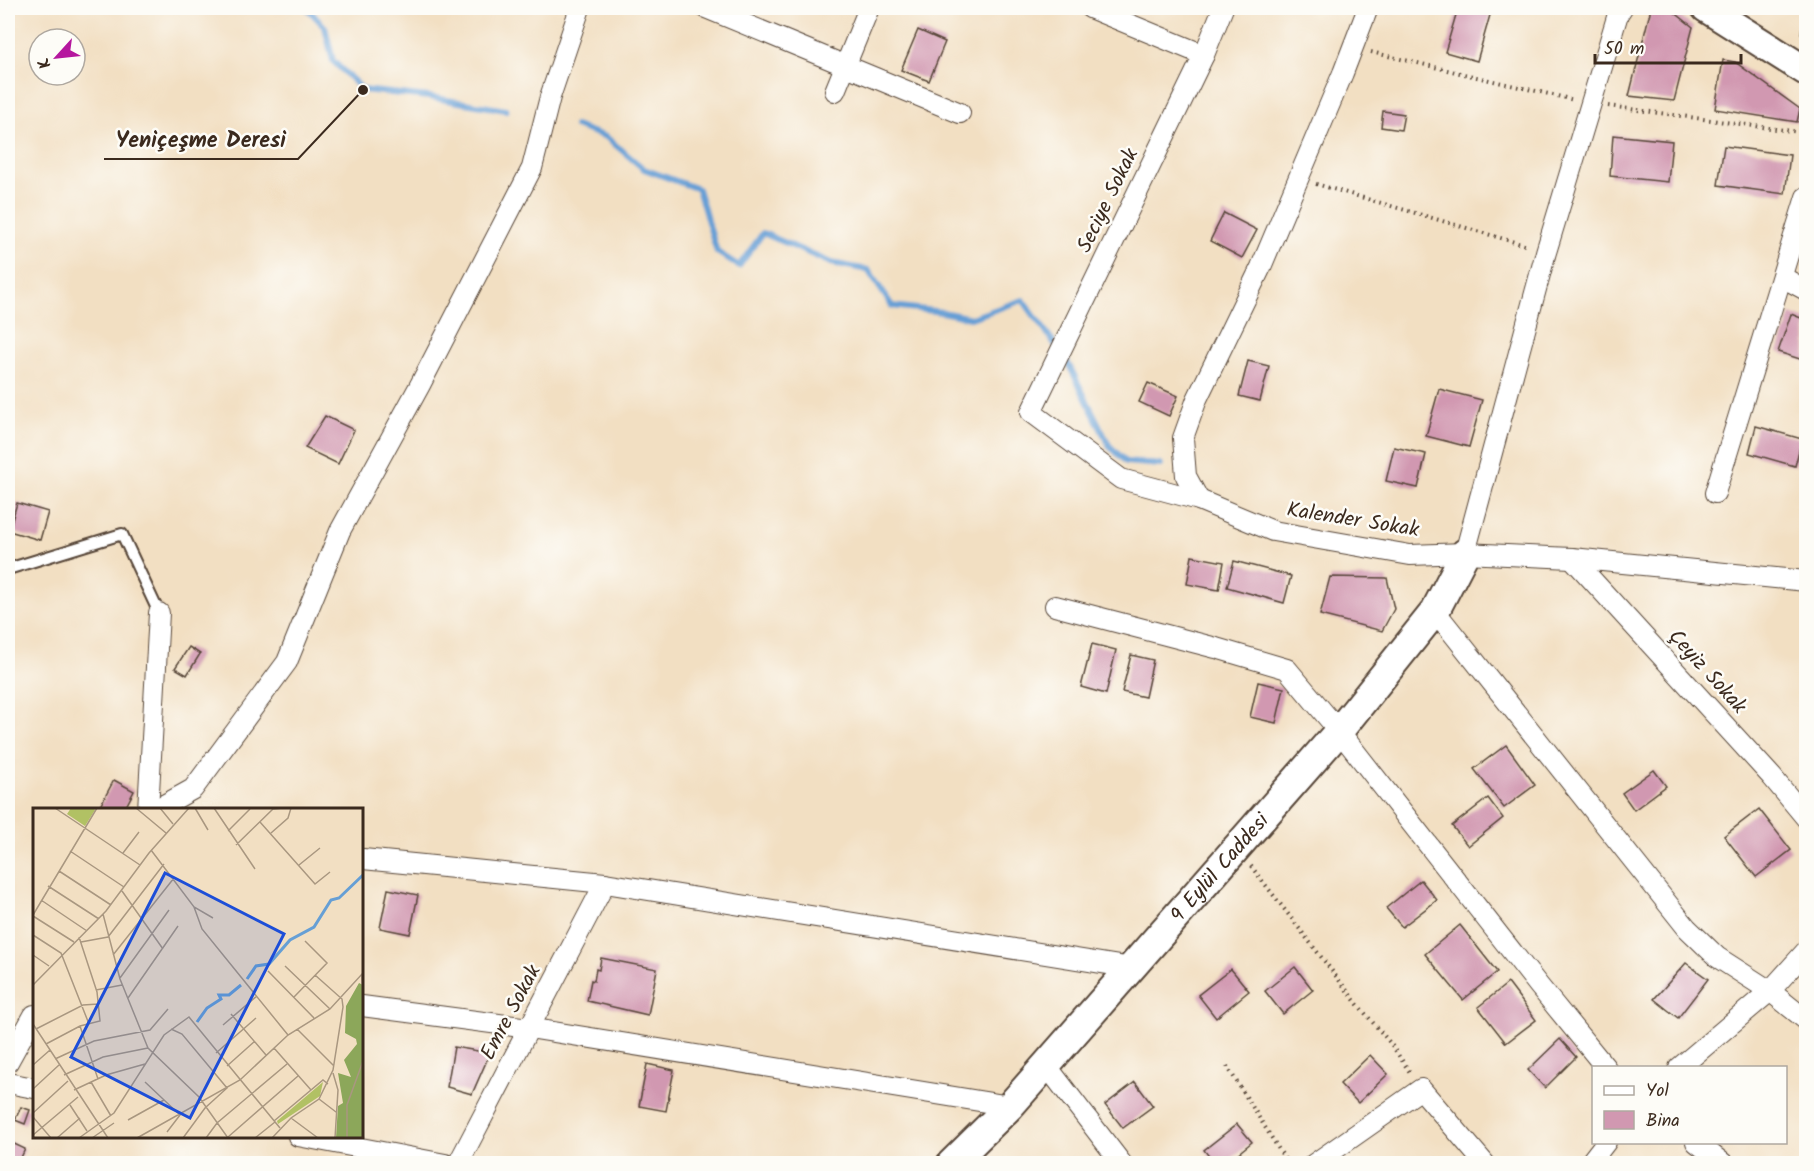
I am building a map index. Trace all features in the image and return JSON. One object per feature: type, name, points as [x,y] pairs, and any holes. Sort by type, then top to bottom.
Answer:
[{"type":"street","points":[[159,808],[193,789],[287,662],[340,531],[420,386],[532,168],[550,97],[580,8]]},
{"type":"street","points":[[706,8],[960,113]]},
{"type":"street","points":[[835,91],[869,8]]},
{"type":"street","points":[[1090,8],[1204,55]]},
{"type":"street","name":"Seciye Sokak","points":[[1031,412],[1204,55],[1223,8]]},
{"type":"street","points":[[1198,500],[1186,476],[1183,438],[1197,399],[1274,235],[1368,8]]},
{"type":"street","points":[[1465,553],[1546,252],[1618,14],[1622,8]]},
{"type":"street","points":[[1707,8],[1806,71]]},
{"type":"street","points":[[1715,493],[1806,197]]},
{"type":"street","points":[[1782,277],[1806,290]]},
{"type":"street","name":"Kalender Sokak","points":[[1031,412],[1121,480],[1198,500],[1273,531],[1410,555],[1465,553],[1572,558],[1806,581]]},
{"type":"street","name":"9 Eylül Caddesi","points":[[951,1164],[1010,1106],[1339,731],[1435,611],[1465,553]]},
{"type":"street","name":"Çeyiz Sokak","points":[[1572,558],[1772,777],[1806,818]]},
{"type":"street","points":[[1055,606],[1287,669],[1339,731],[1604,1066]]},
{"type":"street","points":[[1435,611],[1687,928],[1717,957],[1770,991],[1806,1020]]},
{"type":"street","points":[[148,808],[159,613]]},
{"type":"street","points":[[363,859],[605,883],[1132,968]]},
{"type":"street","name":"Emre Sokak","points":[[458,1164],[605,883]]},
{"type":"street","points":[[1681,1066],[1770,991],[1806,951]]},
{"type":"street","points":[[363,1006],[529,1028],[1010,1106]]},
{"type":"street","points":[[8,1062],[33,1017]]},
{"type":"street","points":[[1046,1065],[1122,1164]]},
{"type":"street","points":[[8,1083],[33,1088]]},
{"type":"street","points":[[1314,1164],[1421,1089],[1485,1164]]},
{"type":"street","points":[[303,1138],[445,1164]]},
{"type":"street","points":[[1589,1164],[1605,1144]]},
{"type":"street","points":[[1697,1144],[1724,1164]]},
{"type":"lane","points":[[8,569],[122,534],[159,613]]},
{"type":"path","points":[[1312,183],[1546,252]]},
{"type":"path","points":[[1238,847],[1359,1006],[1391,1044],[1421,1089]]},
{"type":"path","points":[[1227,1066],[1288,1164]]},
{"type":"building","points":[[1423,8],[1447,8],[1445,15]]},
{"type":"building","points":[[1458,8],[1492,8],[1477,61],[1445,52]]},
{"type":"building","points":[[1651,8],[1674,12],[1693,27],[1674,101],[1629,96]]},
{"type":"building","points":[[1803,16],[1806,17],[1806,38],[1801,34]]},
{"type":"building","points":[[918,30],[945,42],[929,81],[901,70]]},
{"type":"building","points":[[1723,60],[1735,62],[1800,109],[1797,122],[1715,109]]},
{"type":"building","points":[[1383,111],[1404,114],[1401,130],[1381,127]]},
{"type":"building","points":[[1613,135],[1672,141],[1668,182],[1610,176]]},
{"type":"building","points":[[1724,146],[1790,155],[1785,194],[1718,185]]},
{"type":"building","points":[[1224,213],[1257,230],[1242,258],[1210,241]]},
{"type":"building","points":[[1791,314],[1806,320],[1806,361],[1778,352]]},
{"type":"building","points":[[1248,361],[1269,366],[1260,401],[1239,396]]},
{"type":"building","points":[[1148,383],[1178,396],[1169,416],[1139,402]]},
{"type":"building","points":[[1439,389],[1482,400],[1469,447],[1426,436]]},
{"type":"building","points":[[325,416],[354,430],[338,464],[305,448]]},
{"type":"building","points":[[1756,426],[1802,439],[1795,466],[1749,453]]},
{"type":"building","points":[[1394,447],[1426,454],[1418,488],[1386,481]]},
{"type":"building","points":[[1806,474],[1806,493],[1801,493]]},
{"type":"building","points":[[17,503],[48,512],[40,540],[9,531]]},
{"type":"building","points":[[1192,556],[1224,562],[1219,590],[1187,584]]},
{"type":"building","points":[[1234,561],[1291,576],[1284,603],[1227,587]]},
{"type":"building","points":[[1330,577],[1387,578],[1394,609],[1382,631],[1320,615]]},
{"type":"building","points":[[1092,644],[1116,650],[1106,694],[1081,687]]},
{"type":"building","points":[[189,647],[200,654],[187,675],[175,668]]},
{"type":"building","points":[[1131,655],[1153,660],[1145,697],[1122,692]]},
{"type":"building","points":[[1258,682],[1284,688],[1276,723],[1250,717]]},
{"type":"building","points":[[1506,745],[1535,785],[1504,808],[1474,769]]},
{"type":"building","points":[[1654,770],[1666,786],[1634,810],[1622,793]]},
{"type":"building","points":[[114,780],[134,791],[125,808],[99,808]]},
{"type":"building","points":[[1488,798],[1503,818],[1468,846],[1452,826]]},
{"type":"building","points":[[1759,809],[1791,850],[1756,877],[1724,836]]},
{"type":"building","points":[[1421,880],[1437,900],[1402,927],[1386,908]]},
{"type":"building","points":[[388,889],[418,895],[410,934],[380,928]]},
{"type":"building","points":[[1460,925],[1497,972],[1463,1000],[1425,954]]},
{"type":"building","points":[[601,958],[657,969],[648,1015],[587,1001],[591,980],[594,981],[596,969],[599,970]]},
{"type":"building","points":[[1686,963],[1708,979],[1678,1018],[1654,999]]},
{"type":"building","points":[[1295,967],[1313,990],[1283,1014],[1265,991]]},
{"type":"building","points":[[1231,969],[1249,991],[1216,1018],[1198,995]]},
{"type":"building","points":[[1508,983],[1536,1020],[1506,1043],[1478,1007]]},
{"type":"building","points":[[1560,1039],[1576,1057],[1545,1088],[1528,1070]]},
{"type":"building","points":[[454,1047],[490,1053],[472,1094],[447,1087]]},
{"type":"building","points":[[1370,1055],[1388,1074],[1358,1103],[1340,1084]]},
{"type":"building","points":[[647,1064],[674,1070],[666,1111],[639,1106]]},
{"type":"building","points":[[1135,1082],[1153,1106],[1123,1128],[1105,1105]]},
{"type":"building","points":[[21,1107],[30,1110],[25,1124],[15,1120]]},
{"type":"building","points":[[1237,1124],[1252,1142],[1225,1164],[1215,1164],[1204,1150]]},
{"type":"building","points":[[8,1141],[25,1149],[18,1164],[8,1164]]},
{"type":"waterway","points":[[307,8],[325,27],[333,61],[363,90],[429,97],[506,110]]},
{"type":"waterway","points":[[575,126],[606,137],[644,169],[698,189],[717,252],[739,266],[763,233],[831,263],[868,270],[892,306],[971,318],[1023,300],[1067,361],[1109,445],[1126,462],[1161,465]]},
{"type":"place","name":"Yeniçeşme Deresi","points":[[363,90]]}]
